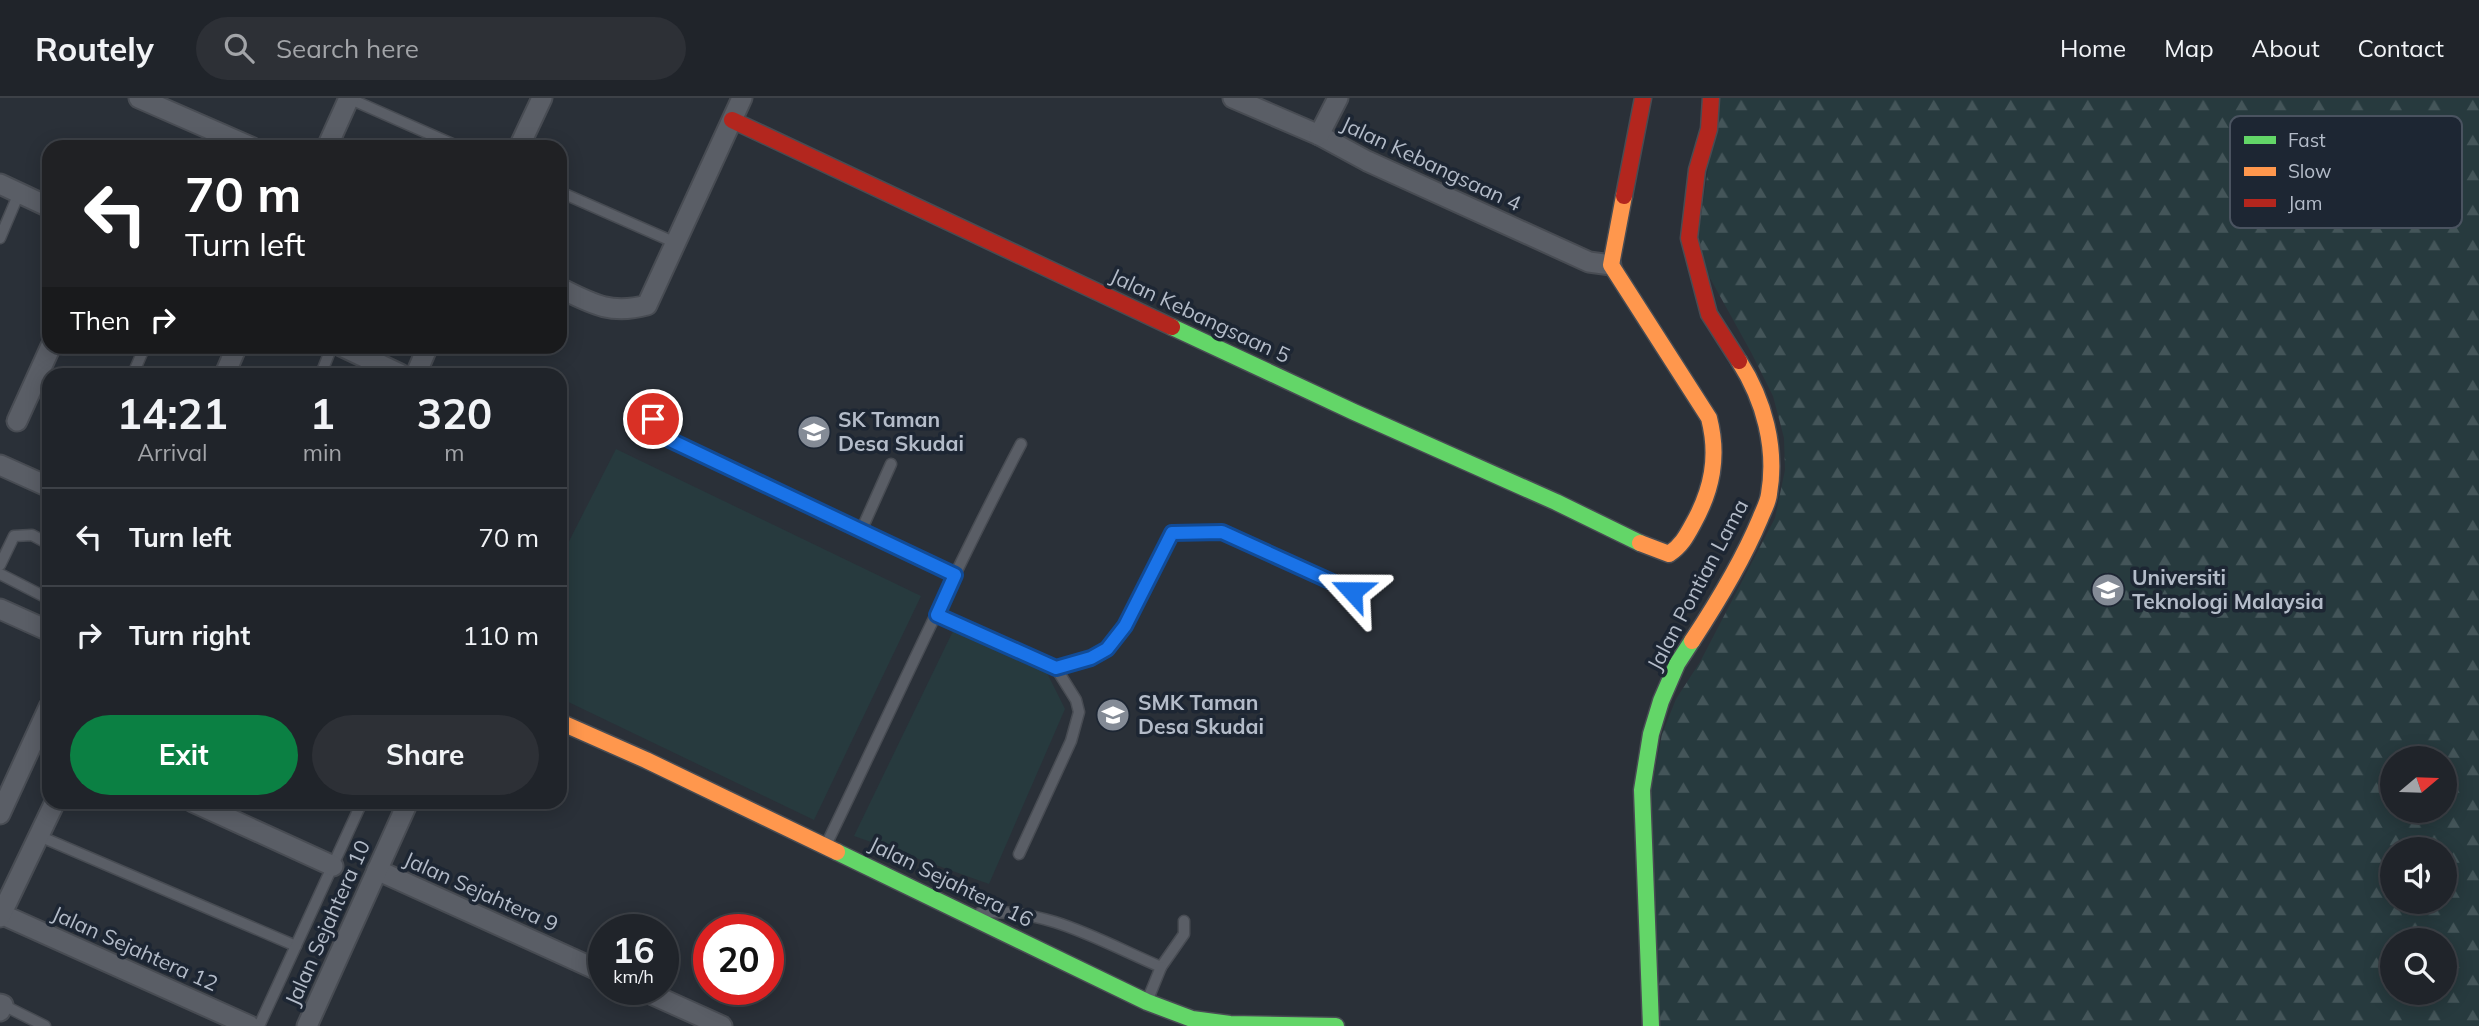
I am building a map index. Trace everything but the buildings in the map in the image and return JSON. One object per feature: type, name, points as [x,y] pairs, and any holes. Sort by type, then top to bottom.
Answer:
[{"type":"street","points":[[330,140],[349,98]]},
{"type":"street","points":[[522,140],[542,98]]},
{"type":"street","points":[[567,291],[597,306],[627,311],[647,305],[742,98]]},
{"type":"street","name":"Jalan Kebangsaan 4","points":[[1233,98],[1319,135],[1367,162],[1589,262],[1611,265]]},
{"type":"street","points":[[1319,135],[1338,98]]},
{"type":"street","points":[[1611,265],[1643,98]]},
{"type":"street","name":"Jalan Pontian Lama","points":[[1651,1026],[1642,790],[1651,734],[1676,664],[1711,612],[1752,538],[1769,496],[1771,454],[1765,417],[1753,382],[1709,314],[1696,275],[1689,238],[1697,170],[1709,129],[1711,98]]},
{"type":"street","points":[[149,100],[236,140]]},
{"type":"street","name":"Jalan Kebangsaan 5","points":[[732,120],[1651,549],[1669,554],[1681,546],[1704,504],[1714,470],[1714,439],[1709,418],[1611,265]]},
{"type":"street","points":[[0,184],[42,204]]},
{"type":"street","points":[[17,421],[47,354]]},
{"type":"street","points":[[358,354],[387,368]]},
{"type":"street","points":[[0,465],[42,484]]},
{"type":"street","points":[[0,609],[42,628]]},
{"type":"street","points":[[0,814],[42,722]]},
{"type":"street","name":"Jalan Sejahtera 16","points":[[567,725],[658,765],[1147,1002],[1192,1018],[1230,1025],[1336,1026]]},
{"type":"street","points":[[1,915],[52,809]]},
{"type":"street","points":[[208,809],[333,866]]},
{"type":"street","name":"Jalan Sejahtera 10","points":[[307,1026],[405,809]]},
{"type":"street","name":"Jalan Sejahtera 9","points":[[377,870],[588,965]]},
{"type":"street","name":"Jalan Sejahtera 12","points":[[1,915],[250,1026]]},
{"type":"street","points":[[675,1005],[722,1026]]},
{"type":"lane","points":[[349,98],[443,140]]},
{"type":"lane","points":[[0,238],[19,193]]},
{"type":"lane","points":[[567,195],[676,243]]},
{"type":"lane","points":[[653,419],[659,432],[670,440],[955,575]]},
{"type":"lane","points":[[826,846],[955,575],[1021,444]]},
{"type":"lane","points":[[861,531],[891,464]]},
{"type":"lane","points":[[1056,668],[1091,658],[1107,649],[1125,626],[1172,533],[1222,532],[1352,591]]},
{"type":"lane","points":[[0,565],[14,536],[32,535],[42,540]]},
{"type":"lane","points":[[0,574],[42,595]]},
{"type":"lane","points":[[937,615],[1056,668],[1076,701],[1079,712],[1070,741],[1019,854]]},
{"type":"lane","points":[[260,1026],[359,809]]},
{"type":"lane","points":[[38,836],[296,946]]},
{"type":"lane","points":[[965,915],[1000,911],[1046,918],[1161,968]]},
{"type":"lane","points":[[1147,1002],[1161,968],[1185,934],[1184,921]]},
{"type":"lane","points":[[1,1007],[46,1026]]},
{"type":"green space","name":"Universiti Teknologi Malaysia","points":[[1719,98],[2479,98],[2479,1026],[1658,1026],[1650,796],[1662,734],[1676,699],[1700,662],[1775,518],[1785,470],[1784,438],[1773,396],[1705,269],[1697,242]]},
{"type":"green space","points":[[616,449],[921,596],[814,820],[567,701],[567,545]]},
{"type":"green space","points":[[953,631],[1047,673],[1065,709],[989,884],[854,836]]},
{"type":"traffic: fast","points":[[1172,327],[1640,543]]},
{"type":"traffic: fast","points":[[1651,1026],[1642,790],[1651,734],[1661,701],[1677,664],[1692,641]]},
{"type":"traffic: fast","points":[[837,852],[1147,1002],[1192,1019],[1230,1024],[1336,1026]]},
{"type":"traffic: slow","points":[[1624,196],[1611,265],[1709,418],[1713,446],[1712,473],[1705,499],[1683,541],[1669,554],[1640,543]]},
{"type":"traffic: slow","points":[[1692,641],[1737,566],[1768,497],[1771,477],[1770,442],[1762,408],[1739,361]]},
{"type":"traffic: slow","points":[[567,725],[837,852]]},
{"type":"traffic: jam","points":[[1624,196],[1643,98]]},
{"type":"traffic: jam","points":[[1711,98],[1709,129],[1697,170],[1689,238],[1709,314],[1739,361]]},
{"type":"traffic: jam","points":[[732,120],[1172,327]]},
{"type":"place","name":"SK Taman Desa Skudai","points":[[814,432]]},
{"type":"place","name":"Universiti Teknologi Malaysia","points":[[2108,590]]},
{"type":"place","name":"SMK Taman Desa Skudai","points":[[1113,715]]},
{"type":"route","points":[[653,419],[659,432],[670,440],[955,575],[937,615],[1056,668],[1091,658],[1107,649],[1125,626],[1172,533],[1222,532],[1352,591]]}]
